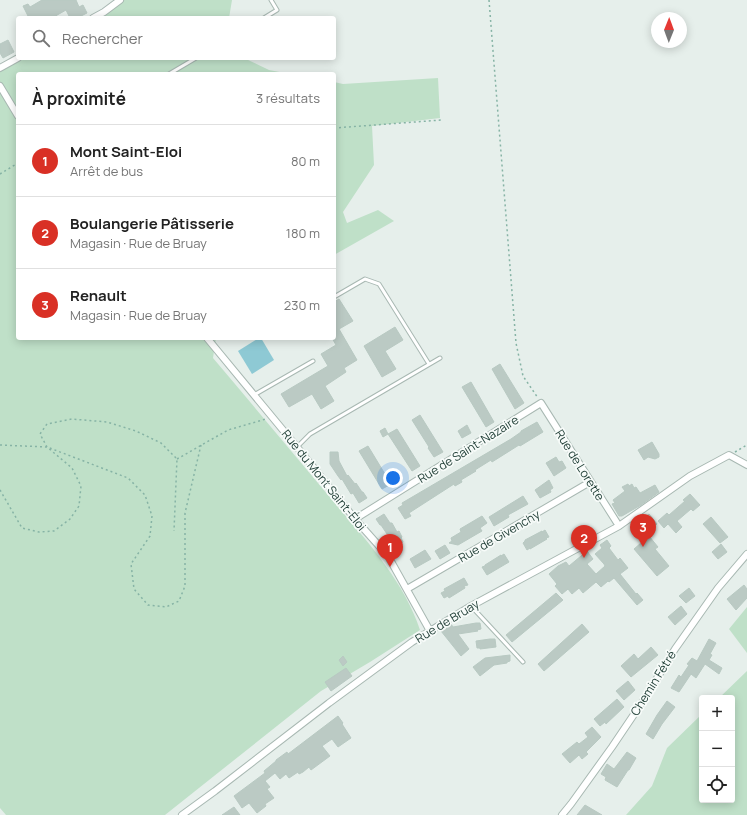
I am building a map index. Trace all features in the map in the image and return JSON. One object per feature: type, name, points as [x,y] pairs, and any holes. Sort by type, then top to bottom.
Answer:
[{"type":"street","points":[[97,16],[120,0]]},
{"type":"street","points":[[0,68],[16,59]]},
{"type":"street","points":[[0,86],[16,113]]},
{"type":"street","name":"Rue du Mont Saint-Éloi","points":[[209,340],[355,519],[388,556],[430,631]]},
{"type":"street","name":"Rue de Lorette","points":[[541,403],[619,526]]},
{"type":"street","name":"Rue de Saint-Nazaire","points":[[355,519],[541,403]]},
{"type":"street","points":[[730,455],[747,465]]},
{"type":"street","name":"Rue de Bruay","points":[[182,815],[329,702],[412,642],[471,606],[619,526],[690,476],[730,455]]},
{"type":"street","name":"Rue de Givenchy","points":[[407,589],[590,482]]},
{"type":"street","name":"Chemin Fétré","points":[[562,815],[616,741],[675,649],[718,588],[747,554]]},
{"type":"lane","points":[[267,16],[277,10],[271,0]]},
{"type":"lane","points":[[172,72],[193,60]]},
{"type":"lane","points":[[336,296],[365,279],[379,284],[429,364]]},
{"type":"lane","points":[[297,447],[310,434],[440,358]]},
{"type":"lane","points":[[254,395],[313,361]]},
{"type":"lane","points":[[471,606],[523,662]]},
{"type":"path","points":[[489,0],[516,343],[523,376],[541,403]]},
{"type":"path","points":[[336,128],[442,120]]},
{"type":"path","points":[[0,174],[16,164]]},
{"type":"path","points":[[177,459],[228,430],[273,418]]},
{"type":"path","points":[[0,490],[22,528],[39,532],[54,530],[70,519],[79,506],[81,486],[72,468],[47,447],[40,434],[47,424],[72,419],[107,422],[136,431],[161,443],[177,459],[174,531]]},
{"type":"path","points":[[730,455],[747,444]]},
{"type":"path","points":[[0,445],[47,447],[128,478],[145,495],[152,516],[150,536],[131,564],[134,589],[148,605],[166,607],[178,601],[185,586],[185,513],[201,445]]},
{"type":"green space","points":[[120,0],[232,0],[229,16],[96,16]]},
{"type":"green space","points":[[16,59],[248,60],[269,70],[280,72],[16,72],[16,340],[216,340],[213,358],[380,558],[392,575],[413,611],[420,630],[321,691],[165,815],[6,815],[0,808],[0,68]]},
{"type":"green space","points":[[438,78],[440,118],[372,126],[374,165],[343,212],[347,223],[378,210],[394,221],[336,254],[336,82],[343,84]]},
{"type":"green space","points":[[747,607],[747,653],[729,629]]},
{"type":"green space","points":[[747,671],[747,815],[626,815],[652,786],[667,748],[699,717],[699,803],[735,803],[735,695],[722,695]]},
{"type":"water","points":[[256,340],[262,340],[274,360],[252,374],[238,351]]},
{"type":"building","points":[[42,0],[76,0],[79,7],[83,5],[87,13],[81,16],[69,16],[66,10],[56,16],[28,16],[23,6],[28,4],[30,7]]},
{"type":"building","points":[[8,40],[14,52],[3,58],[0,53],[0,44]]},
{"type":"building","points":[[339,299],[353,321],[339,329],[357,360],[344,368],[346,372],[325,386],[334,401],[321,409],[312,394],[289,407],[281,394],[328,366],[321,354],[336,345],[333,340],[336,340],[336,301]]},
{"type":"building","points":[[395,327],[403,340],[385,351],[396,369],[382,377],[364,346]]},
{"type":"building","points":[[500,364],[524,403],[515,409],[492,369]]},
{"type":"building","points":[[471,382],[494,422],[486,427],[462,387]]},
{"type":"building","points":[[420,415],[443,452],[434,457],[412,420]]},
{"type":"building","points":[[537,422],[543,432],[492,462],[491,460],[475,470],[476,471],[461,480],[462,482],[455,486],[454,484],[409,513],[411,516],[405,519],[398,508],[403,505],[402,503],[511,439],[521,431]]},
{"type":"building","points":[[467,425],[471,433],[462,438],[458,431]]},
{"type":"building","points":[[385,428],[388,434],[383,437],[380,431]]},
{"type":"building","points":[[397,429],[420,466],[412,471],[388,434]]},
{"type":"building","points":[[652,442],[659,454],[659,457],[655,459],[648,457],[644,460],[638,450]]},
{"type":"building","points":[[368,446],[391,484],[382,489],[359,451]]},
{"type":"building","points":[[330,452],[338,452],[339,461],[347,476],[348,475],[355,484],[356,483],[367,498],[359,503],[353,493],[351,494],[342,479],[341,480],[330,464]]},
{"type":"building","points":[[556,457],[559,462],[562,461],[566,468],[554,476],[546,463]]},
{"type":"building","points":[[549,480],[553,488],[550,490],[551,492],[540,498],[535,490]]},
{"type":"building","points":[[628,484],[629,486],[632,484],[634,488],[636,487],[640,493],[655,485],[659,492],[641,505],[622,516],[619,516],[612,504],[615,503],[613,500],[625,491],[622,487]]},
{"type":"building","points":[[690,494],[700,505],[693,511],[691,509],[677,521],[682,527],[676,533],[668,524],[664,528],[658,521],[667,513],[669,515],[685,501],[683,500]]},
{"type":"building","points":[[523,496],[528,504],[508,515],[509,517],[494,526],[489,517]]},
{"type":"building","points":[[384,514],[390,523],[392,523],[397,532],[399,531],[402,537],[403,542],[397,546],[376,519]]},
{"type":"building","points":[[649,514],[657,524],[644,536],[635,525]]},
{"type":"building","points":[[482,516],[487,523],[480,528],[482,531],[458,545],[449,543],[452,541],[451,538],[461,532],[460,529]]},
{"type":"building","points":[[711,517],[728,537],[720,543],[703,524]]},
{"type":"building","points":[[545,530],[549,537],[527,550],[523,543],[525,540]]},
{"type":"building","points":[[649,536],[658,547],[655,549],[669,566],[657,576],[634,549]]},
{"type":"building","points":[[607,540],[611,546],[609,548],[618,560],[620,558],[628,568],[620,574],[636,594],[637,593],[643,600],[637,605],[614,578],[601,587],[596,582],[583,593],[579,588],[572,594],[568,589],[562,594],[555,586],[557,584],[549,574],[558,566],[566,562],[569,566],[587,551],[593,559],[587,564],[596,574],[605,566],[595,554],[602,548],[600,545]]},
{"type":"building","points":[[721,544],[727,552],[718,559],[712,552]]},
{"type":"building","points":[[445,545],[450,553],[440,559],[435,551]]},
{"type":"building","points":[[425,550],[431,559],[415,568],[410,559]]},
{"type":"building","points":[[504,554],[509,562],[487,575],[482,567]]},
{"type":"building","points":[[464,578],[468,585],[464,586],[465,588],[449,598],[448,596],[444,598],[441,593],[445,591],[444,589]]},
{"type":"building","points":[[744,585],[747,589],[747,598],[736,610],[727,599]]},
{"type":"building","points":[[689,588],[695,596],[686,603],[679,596]]},
{"type":"building","points":[[556,593],[563,600],[512,642],[506,635]]},
{"type":"building","points":[[681,606],[687,614],[675,625],[668,617]]},
{"type":"building","points":[[480,623],[481,629],[477,630],[478,631],[458,634],[469,649],[461,656],[441,631],[451,624],[453,627]]},
{"type":"building","points":[[582,624],[589,632],[544,671],[538,664]]},
{"type":"building","points":[[495,639],[496,647],[477,648],[476,641]]},
{"type":"building","points":[[709,639],[716,643],[710,654],[712,655],[709,660],[722,668],[719,674],[705,664],[696,678],[691,674],[679,692],[671,688],[679,675],[681,677],[689,665],[687,664],[692,658],[697,661]]},
{"type":"building","points":[[651,647],[658,655],[631,677],[621,666],[634,654],[638,659]]},
{"type":"building","points":[[510,655],[510,661],[507,663],[494,665],[480,676],[473,667],[485,658]]},
{"type":"building","points":[[343,656],[347,662],[343,666],[339,660]]},
{"type":"building","points":[[346,668],[352,676],[331,691],[325,682]]},
{"type":"building","points":[[628,681],[635,690],[624,700],[616,691]]},
{"type":"building","points":[[617,699],[624,707],[606,724],[605,722],[600,726],[594,719]]},
{"type":"building","points":[[667,701],[675,707],[653,739],[646,734]]},
{"type":"building","points":[[338,716],[351,738],[338,747],[332,739],[322,746],[330,756],[311,770],[309,767],[299,774],[298,772],[289,778],[286,774],[280,779],[275,773],[265,781],[270,787],[267,789],[274,798],[265,804],[266,806],[257,813],[249,803],[242,808],[234,796],[265,773],[264,771],[276,760],[287,752],[288,754]]},
{"type":"building","points":[[592,727],[601,737],[586,752],[588,754],[582,759],[579,755],[570,763],[562,754],[577,742],[579,744],[588,737],[585,733]]},
{"type":"building","points":[[627,752],[636,758],[617,787],[605,780],[606,777],[601,774],[607,764],[614,769]]},
{"type":"building","points":[[585,805],[602,815],[577,815]]},
{"type":"building","points":[[234,807],[240,815],[222,815]]},
{"type":"place","name":"Renault","points":[[643,547]]},
{"type":"place","name":"Boulangerie Pâtisserie","points":[[584,558]]},
{"type":"place","name":"Mont Saint-Eloi","points":[[390,567]]}]
